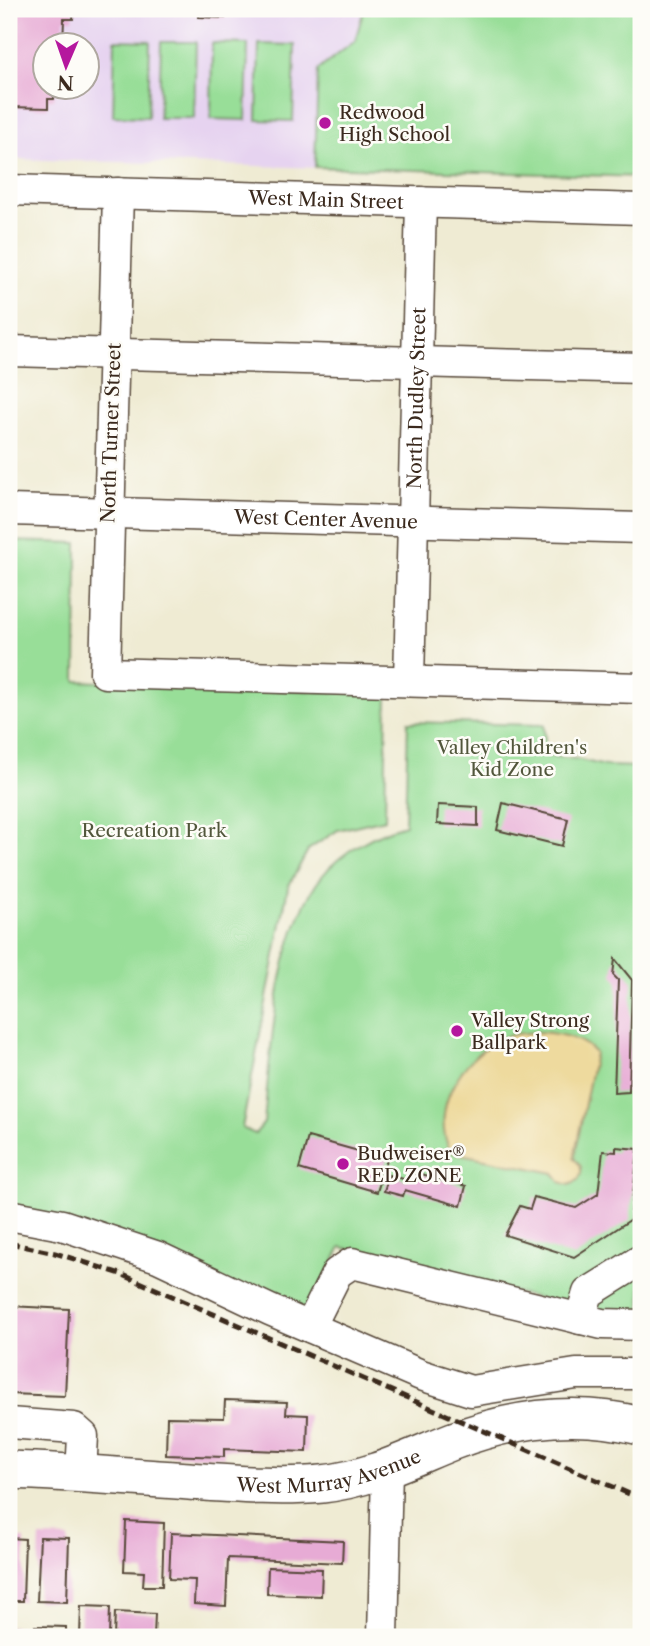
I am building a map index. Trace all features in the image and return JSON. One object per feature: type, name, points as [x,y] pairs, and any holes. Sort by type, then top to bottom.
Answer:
[{"type":"main road","name":"West Murray Avenue","points":[[9,1469],[295,1486],[356,1478],[387,1469],[455,1440],[532,1419],[564,1416],[641,1426]]},
{"type":"street","name":"West Main Street","points":[[9,190],[641,209]]},
{"type":"street","name":"North Turner Street","points":[[118,193],[105,674],[409,680]]},
{"type":"street","name":"North Dudley Street","points":[[409,680],[421,202]]},
{"type":"street","points":[[9,351],[641,368]]},
{"type":"street","name":"West Center Avenue","points":[[9,510],[641,528]]},
{"type":"street","points":[[409,680],[641,688]]},
{"type":"street","points":[[9,1216],[62,1225],[158,1257],[421,1375],[471,1391],[576,1374],[641,1374]]},
{"type":"street","points":[[580,1319],[588,1293],[641,1260]]},
{"type":"street","points":[[310,1327],[337,1273],[352,1263],[602,1324],[641,1325]]},
{"type":"street","points":[[9,1423],[74,1428],[79,1431],[83,1436],[81,1474]]},
{"type":"street","points":[[383,1637],[387,1469]]},
{"type":"shaded area","name":"Redwood High School","points":[[9,9],[641,9],[641,177],[9,159]]},
{"type":"green space","points":[[364,9],[641,9],[641,177],[315,167],[318,70],[355,41]]},
{"type":"green space","points":[[115,40],[150,41],[148,117],[113,116]]},
{"type":"green space","points":[[161,42],[196,42],[194,118],[159,118]]},
{"type":"green space","points":[[212,43],[248,44],[246,120],[211,119]]},
{"type":"green space","points":[[259,44],[295,45],[293,121],[257,120]]},
{"type":"green space","points":[[9,541],[77,543],[76,681],[387,694],[385,819],[338,830],[308,850],[288,887],[242,1128],[255,1134],[264,1123],[278,994],[295,929],[307,900],[331,866],[360,844],[405,825],[408,722],[544,725],[546,756],[577,759],[605,766],[641,767],[641,1313],[603,1315],[341,1247],[307,1312],[138,1257],[9,1224]]},
{"type":"sand","points":[[538,1032],[576,1040],[595,1053],[574,1159],[580,1166],[581,1174],[569,1185],[560,1182],[554,1173],[451,1152],[445,1136],[446,1103],[453,1086],[473,1058],[505,1037]]},
{"type":"building","points":[[9,9],[74,9],[73,19],[64,19],[64,32],[32,32],[32,102],[48,102],[48,108],[9,107]]},
{"type":"building","points":[[199,9],[225,9],[225,18],[199,17]]},
{"type":"building","points":[[503,803],[568,819],[562,846],[497,830]]},
{"type":"building","points":[[438,805],[478,807],[478,826],[437,824]]},
{"type":"building","points":[[615,959],[632,980],[629,1092],[614,1093],[618,980],[613,975]]},
{"type":"building","points":[[639,1023],[641,1084],[636,1084]]},
{"type":"building","name":"Budweiser® RED ZONE","points":[[308,1137],[387,1159],[377,1192],[299,1169]]},
{"type":"building","points":[[616,1147],[638,1149],[630,1220],[574,1257],[505,1235],[520,1206],[530,1209],[534,1197],[576,1208],[598,1194],[603,1151],[616,1152]]},
{"type":"building","points":[[410,1171],[466,1186],[461,1206],[405,1190],[403,1196],[384,1191],[389,1175],[407,1180]]},
{"type":"building","points":[[9,1306],[69,1309],[65,1396],[9,1394]]},
{"type":"building","points":[[225,1400],[287,1402],[286,1414],[308,1415],[307,1452],[224,1449],[224,1457],[166,1455],[167,1417],[224,1418]]},
{"type":"building","points":[[126,1521],[164,1523],[162,1586],[143,1586],[144,1572],[124,1571]]},
{"type":"building","points":[[171,1533],[343,1541],[342,1563],[228,1558],[226,1606],[194,1604],[195,1580],[169,1579]]},
{"type":"building","points":[[40,1537],[69,1538],[67,1602],[37,1601]]},
{"type":"building","points":[[9,1538],[25,1539],[23,1601],[9,1601]]},
{"type":"building","points":[[268,1567],[322,1569],[321,1596],[267,1594]]},
{"type":"building","points":[[81,1606],[110,1607],[109,1637],[80,1637]]},
{"type":"building","points":[[115,1612],[155,1614],[154,1637],[114,1637]]},
{"type":"building","points":[[9,1626],[22,1627],[21,1637],[9,1637]]},
{"type":"building","points":[[35,1626],[66,1627],[66,1637],[34,1637]]},
{"type":"railway","points":[[9,1243],[55,1253],[121,1274],[641,1499]]},
{"type":"place","name":"Redwood High School","points":[[325,123]]},
{"type":"place","name":"Valley Strong Ballpark","points":[[457,1031]]},
{"type":"place","name":"Budweiser® RED ZONE","points":[[343,1164]]},
{"type":"park label","name":"Valley Children's Kid Zone","points":[[512,758]]},
{"type":"park label","name":"Recreation Park","points":[[154,830]]}]
